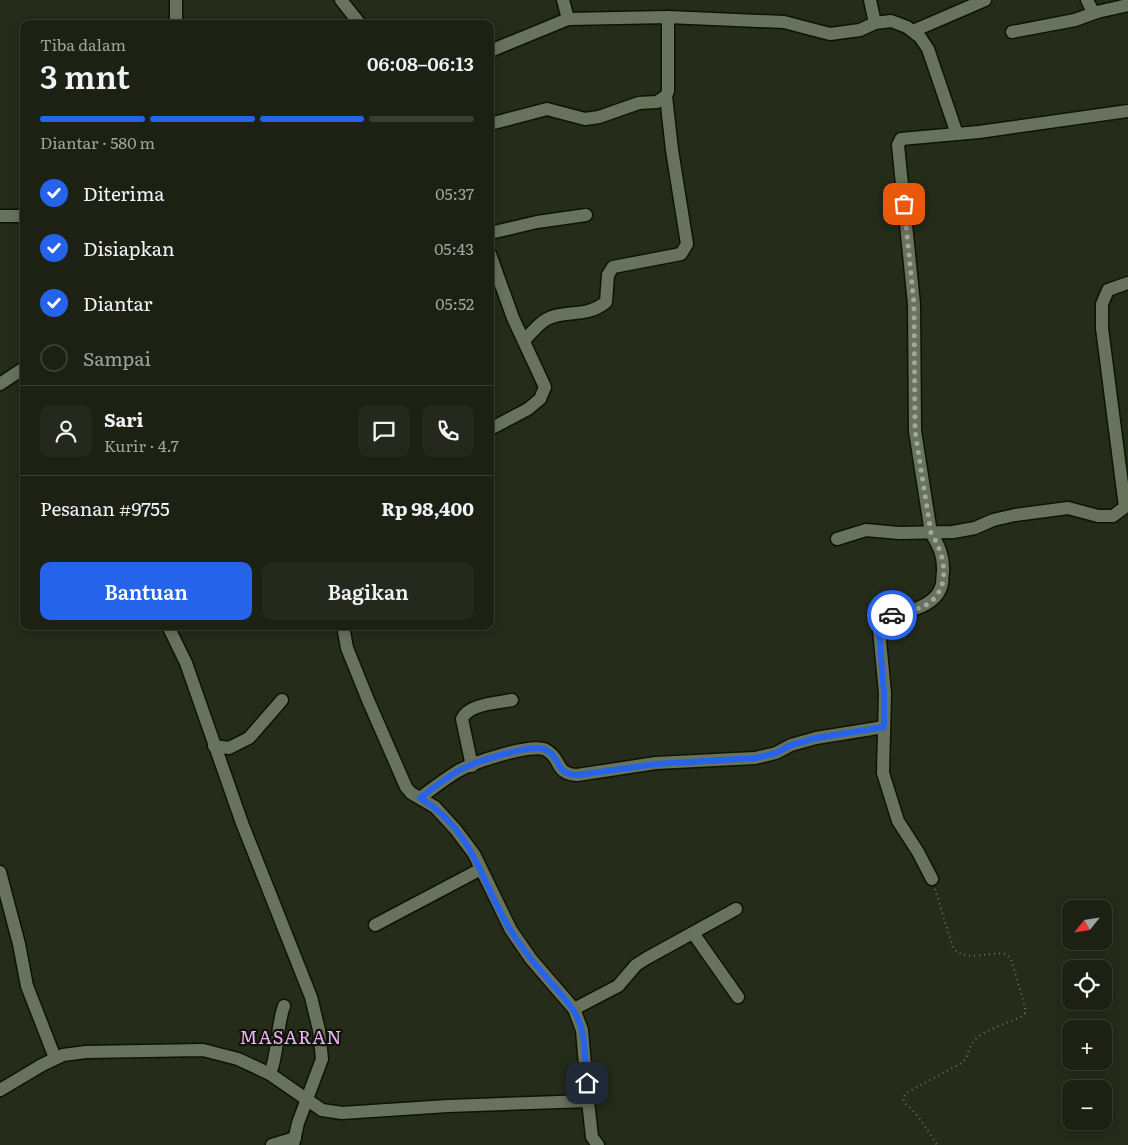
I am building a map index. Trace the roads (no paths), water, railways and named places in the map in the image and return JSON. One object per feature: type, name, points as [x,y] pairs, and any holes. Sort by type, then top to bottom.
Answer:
[{"type":"street","points":[[176,0],[176,20]]},
{"type":"street","points":[[340,0],[357,20]]},
{"type":"street","points":[[563,0],[568,19]]},
{"type":"street","points":[[870,0],[876,22]]},
{"type":"street","points":[[913,31],[985,0]]},
{"type":"street","points":[[1087,0],[1092,10],[1097,12]]},
{"type":"street","points":[[1012,32],[1076,20],[1097,12],[1128,5]]},
{"type":"street","points":[[524,341],[549,318],[596,310],[606,302],[608,274],[613,267],[681,254],[688,244],[672,150],[666,96],[668,91],[668,17]]},
{"type":"street","points":[[494,49],[568,19],[668,17],[784,22],[830,34],[860,30],[876,22],[891,21],[913,31],[920,37],[928,49],[957,134]]},
{"type":"street","points":[[494,123],[547,109],[585,119],[599,117],[639,104],[657,102],[666,96]]},
{"type":"street","points":[[932,879],[918,852],[898,821],[883,773],[884,693],[878,620],[922,607],[930,602],[941,589],[944,559],[931,533],[915,431],[914,304],[898,144],[901,139],[957,134],[1128,110]]},
{"type":"street","points":[[494,232],[537,222],[586,215]]},
{"type":"street","points":[[0,216],[20,216]]},
{"type":"street","points":[[494,265],[513,318],[545,387],[540,400],[528,409],[494,427]]},
{"type":"street","points":[[837,538],[866,530],[899,533],[953,532],[975,528],[994,520],[1015,515],[1068,508],[1098,516],[1113,516],[1126,507],[1106,372],[1102,304],[1108,290],[1128,283]]},
{"type":"street","points":[[0,384],[20,371]]},
{"type":"street","points":[[170,630],[186,663],[264,884],[311,997],[319,1030],[322,1059],[298,1123],[294,1141],[272,1145]]},
{"type":"street","points":[[344,630],[347,648],[388,748],[406,786],[411,793],[435,807],[456,830],[474,854],[510,930],[531,959],[574,1009],[582,1030],[592,1137],[598,1145]]},
{"type":"street","points":[[214,746],[229,748],[248,738],[282,700]]},
{"type":"street","points":[[472,766],[462,719],[464,715],[472,709],[512,700]]},
{"type":"street","points":[[420,798],[460,770],[515,751],[536,747],[546,749],[566,774],[594,773],[656,764],[755,758],[776,753],[791,745],[816,738],[884,727]]},
{"type":"street","points":[[375,925],[481,869]]},
{"type":"street","points":[[0,872],[19,944],[27,986],[55,1058]]},
{"type":"street","points":[[574,1009],[618,986],[636,966],[647,958],[736,908]]},
{"type":"street","points":[[694,933],[738,997]]},
{"type":"street","points":[[270,1074],[278,1048],[279,1024],[284,1006]]},
{"type":"street","points":[[0,1090],[63,1054],[203,1050],[238,1059],[270,1074],[322,1110],[342,1113],[448,1106],[588,1101]]},
{"type":"district","name":"MASARAN","points":[[291,1038]]}]
